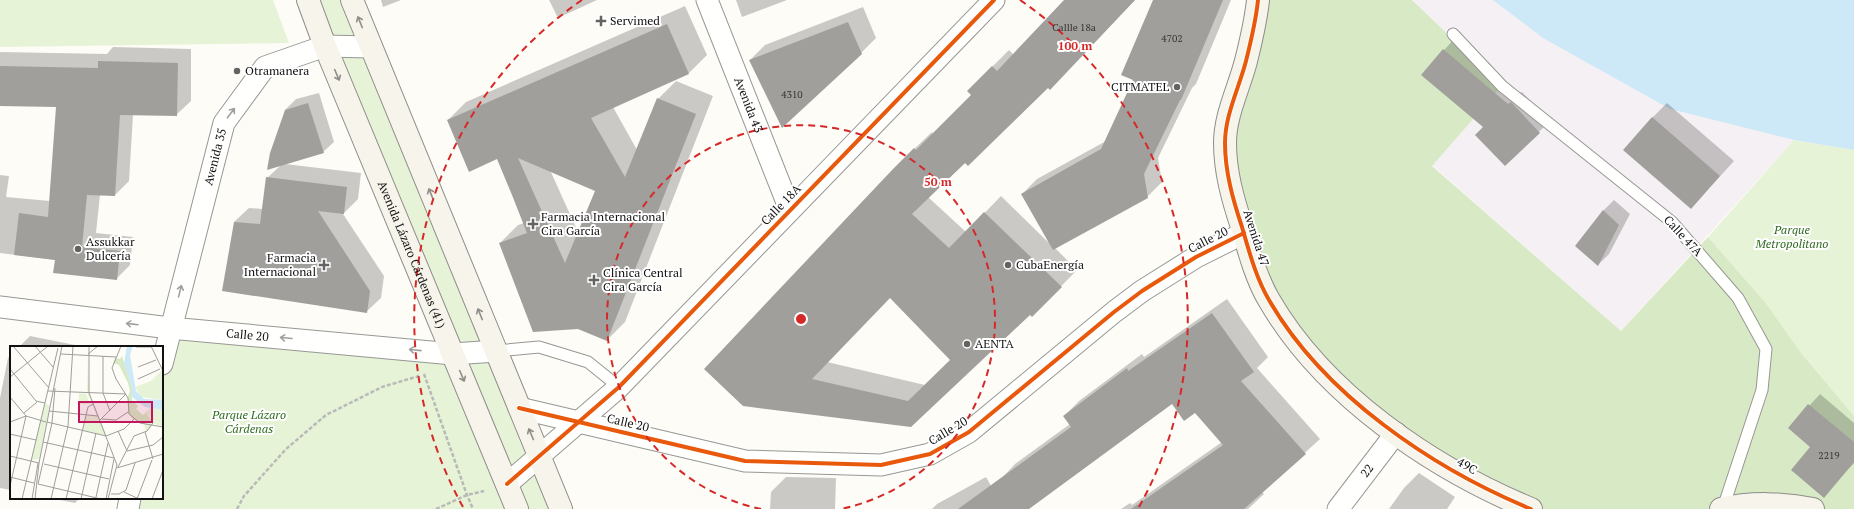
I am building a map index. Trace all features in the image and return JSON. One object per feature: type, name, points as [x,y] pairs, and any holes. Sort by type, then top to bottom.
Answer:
[{"type":"main road","name":"Avenida Lázaro Cárdenas (41)","points":[[308,0],[325,46],[517,509]]},
{"type":"main road","points":[[352,0],[560,509]]},
{"type":"main road","name":"Avenida 47","points":[[1258,0],[1246,61],[1231,107],[1225,142],[1227,172],[1252,262],[1268,299],[1286,327],[1311,360],[1341,390],[1396,433]]},
{"type":"main road","name":"49C","points":[[1396,433],[1459,474],[1500,496],[1531,509]]},
{"type":"main road","points":[[1722,509],[1762,505],[1789,505],[1814,509]]},
{"type":"street","name":"Avenida 43","points":[[707,0],[790,210]]},
{"type":"street","name":"Calle 18A","points":[[580,423],[619,388],[994,0]]},
{"type":"street","name":"Avenida 35","points":[[163,360],[224,122],[265,67],[325,46],[370,47]]},
{"type":"street","name":"Calle 20","points":[[519,408],[745,461],[881,466],[930,454],[969,432],[1114,312],[1142,291],[1196,257],[1244,233]]},
{"type":"street","name":"Calle 20","points":[[0,307],[170,328],[418,350],[455,359],[496,351]]},
{"type":"street","points":[[507,484],[580,423]]},
{"type":"street","name":"22","points":[[1338,509],[1396,433]]},
{"type":"street","points":[[128,509],[130,499]]},
{"type":"lane","name":"Calle 47A","points":[[1452,34],[1502,86],[1672,222],[1738,298],[1766,349],[1762,390],[1722,509]]},
{"type":"lane","points":[[496,351],[539,347],[588,362],[619,388]]},
{"type":"path","points":[[418,350],[424,375],[473,509]]},
{"type":"path","points":[[237,509],[244,496],[286,449],[326,415],[382,388],[424,375],[455,359]]},
{"type":"path","points":[[436,509],[467,496],[507,484]]},
{"type":"shaded area","points":[[1412,0],[1494,0],[1670,109],[1794,140],[1621,331],[1432,165],[1502,86]]},
{"type":"green space","points":[[0,0],[273,0],[289,43],[0,47]]},
{"type":"green space","name":"Parque Lázaro Cárdenas","points":[[308,0],[352,0],[562,509],[128,509],[130,499],[163,499],[163,360],[170,328],[453,354]]},
{"type":"green space","points":[[1258,0],[1412,0],[1502,86],[1432,166],[1621,331],[1708,237],[1765,302],[1802,354],[1854,416],[1854,509],[1531,509],[1416,447],[1286,327],[1227,172]]},
{"type":"green space","name":"Parque Metropolitano","points":[[1794,140],[1854,150],[1854,416],[1802,354],[1765,302],[1708,237]]},
{"type":"water","points":[[1493,0],[1854,0],[1854,150],[1794,140],[1670,109],[1543,38]]},
{"type":"building","points":[[1064,0],[1135,0],[1050,90],[1048,88],[968,166],[965,163],[912,214],[949,248],[984,212],[1062,287],[1032,317],[1030,315],[911,427],[743,406],[704,369],[893,169],[914,148],[916,150],[971,95],[967,91],[992,66],[997,71]],"holes":[[[890,298],[950,360],[908,401],[812,379]]]},
{"type":"building","points":[[1153,0],[1223,0],[1181,100],[1144,174],[1148,198],[1053,250],[1021,194],[1101,149],[1133,80],[1121,75]]},
{"type":"building","points":[[848,22],[862,54],[782,128],[749,60]]},
{"type":"building","points":[[667,24],[689,74],[591,118],[625,177],[657,98],[696,114],[607,341],[578,329],[533,332],[499,243],[527,233],[512,195],[497,159],[469,172],[447,120]],"holes":[[[518,158],[595,191],[565,263]]]},
{"type":"building","points":[[1443,49],[1508,104],[1511,102],[1540,133],[1505,166],[1475,135],[1483,127],[1421,75]]},
{"type":"building","points":[[98,61],[178,63],[177,116],[120,115],[115,196],[87,195],[82,247],[120,251],[117,280],[53,273],[55,260],[14,255],[19,213],[48,217],[56,107],[0,106],[0,66],[98,68]]},
{"type":"building","points":[[308,103],[324,153],[267,170],[270,153],[285,110]]},
{"type":"building","points":[[1652,117],[1720,176],[1691,209],[1623,150]]},
{"type":"building","points":[[266,177],[347,187],[344,214],[318,211],[370,291],[367,313],[222,291],[234,222],[260,224]]},
{"type":"building","points":[[1603,210],[1619,225],[1598,266],[1575,246]]},
{"type":"building","points":[[1212,313],[1254,372],[1241,381],[1306,454],[1244,509],[1131,509],[1223,445],[1195,413],[1184,421],[1172,404],[1029,509],[958,509],[1071,427],[1063,416],[1127,368],[1128,371]]},
{"type":"building","points":[[1808,404],[1854,442],[1854,462],[1824,498],[1791,470],[1810,447],[1788,428]]},
{"type":"cycle path","points":[[507,484],[619,387],[994,0]]},
{"type":"cycle path","points":[[1258,0],[1255,23],[1246,61],[1227,122],[1225,154],[1233,196],[1253,264],[1264,292],[1292,335],[1319,367],[1350,397],[1384,425],[1419,450],[1456,472],[1531,509]]},
{"type":"cycle path","points":[[519,408],[745,461],[881,465],[930,454],[969,432],[1114,312],[1142,291],[1196,257],[1244,233]]},
{"type":"place","name":"Servimed","points":[[601,21]]},
{"type":"place","name":"Otramanera","points":[[237,71]]},
{"type":"place","name":"CITMATEL","points":[[1177,87]]},
{"type":"place","name":"Farmacia Internacional Cira García","points":[[533,224]]},
{"type":"place","name":"Assukkar Dulcería","points":[[78,249]]},
{"type":"place","name":"Farmacia Internacional","points":[[324,265]]},
{"type":"place","name":"CubaEnergía","points":[[1008,265]]},
{"type":"place","name":"Clínica Central Cira García","points":[[594,280]]},
{"type":"place","name":"AENTA","points":[[967,344]]}]
